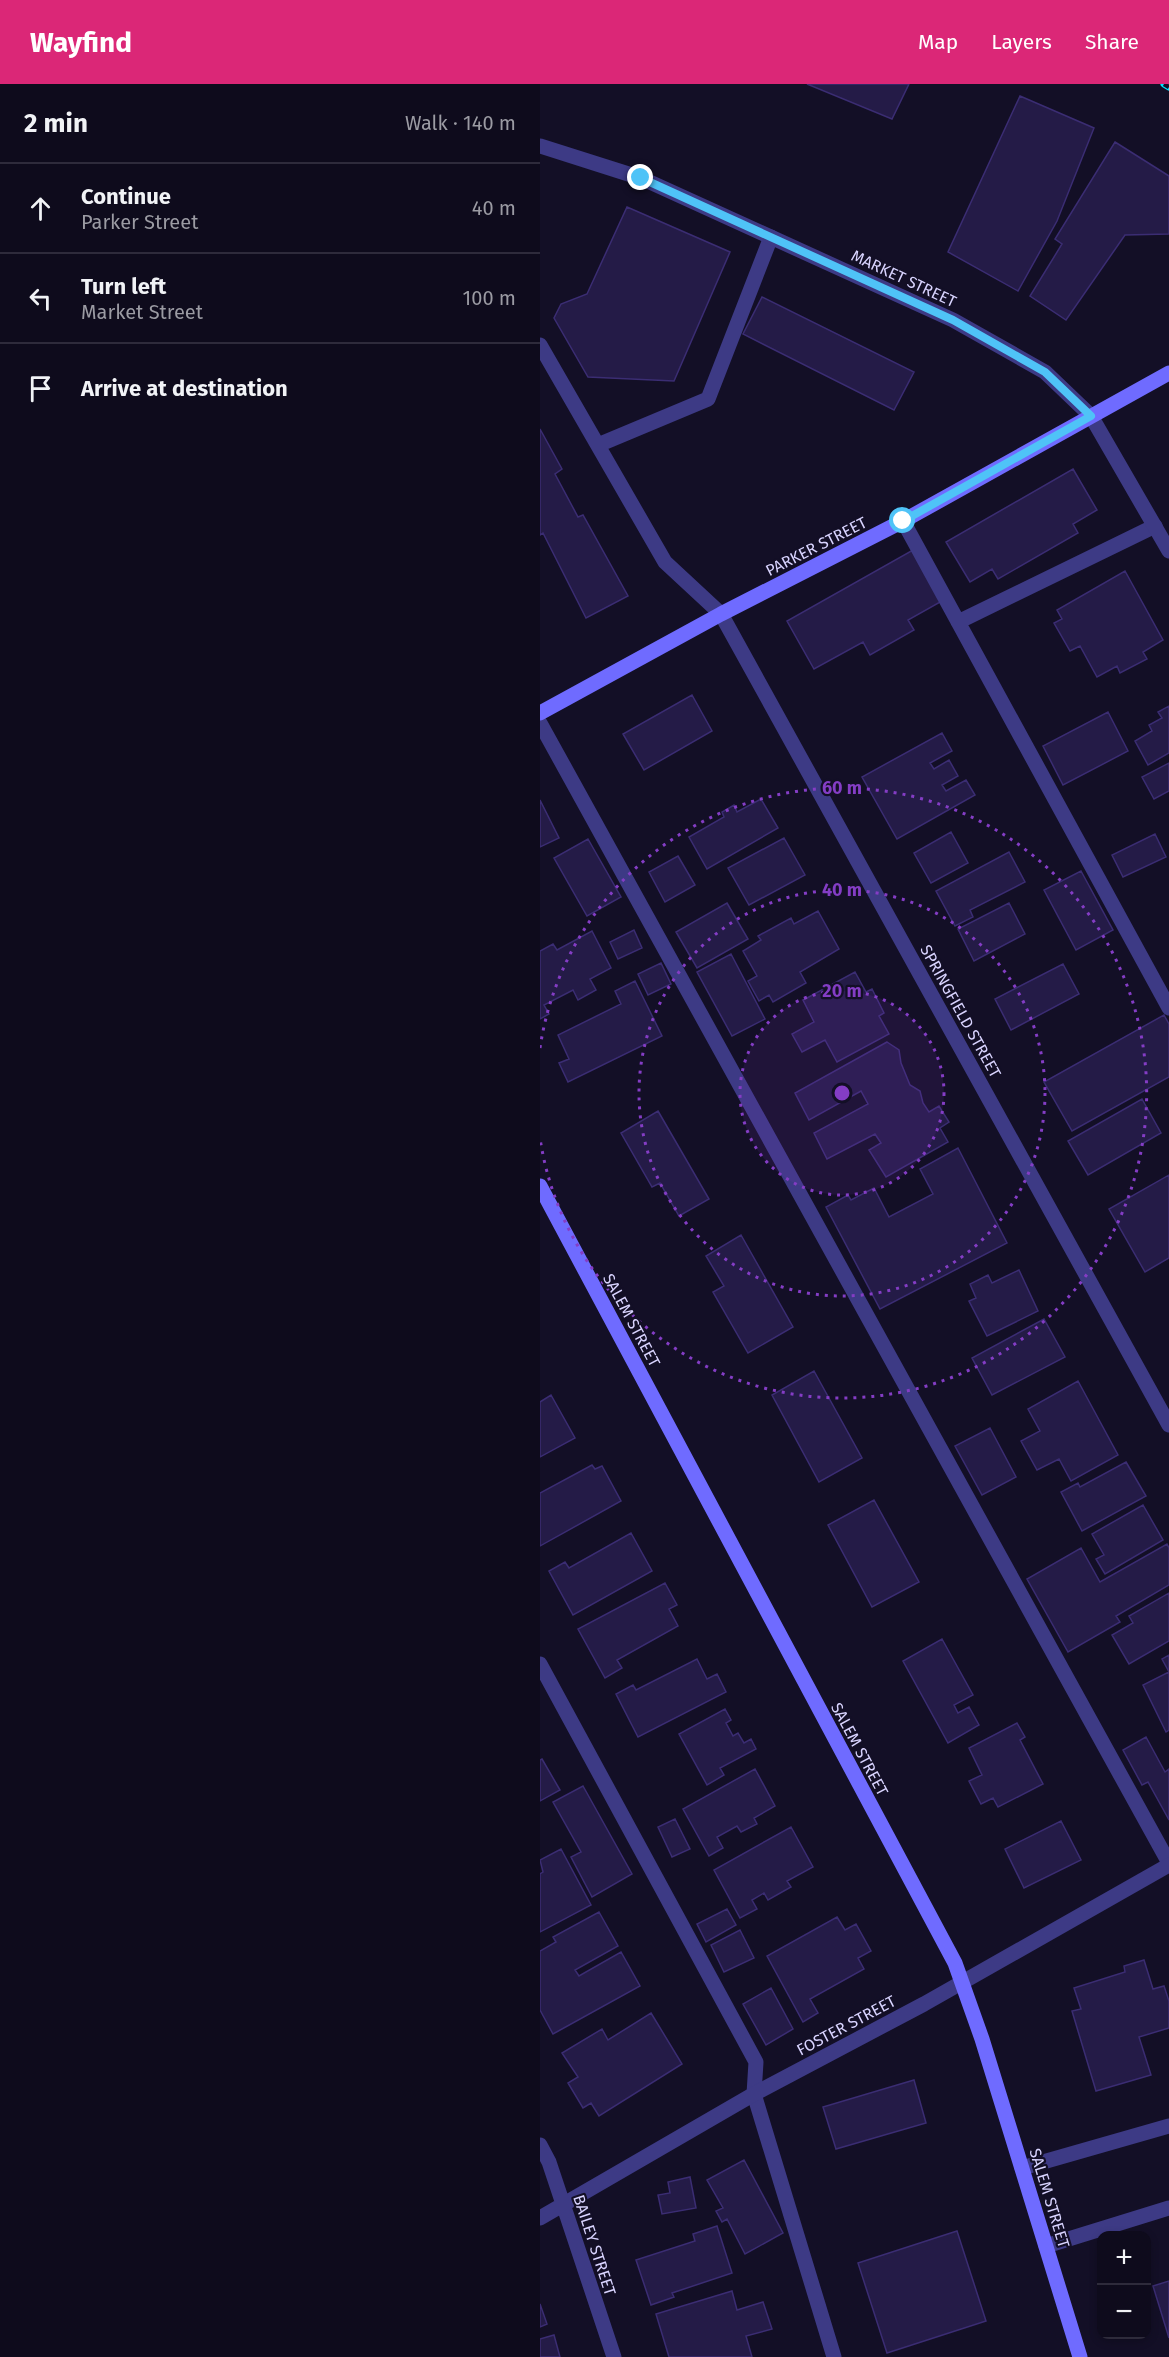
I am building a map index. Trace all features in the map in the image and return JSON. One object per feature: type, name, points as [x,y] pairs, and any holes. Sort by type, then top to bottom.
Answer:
[{"type":"main road","name":"PARKER STREET","points":[[540,713],[721,614],[903,521],[1169,373]]},
{"type":"main road","name":"SALEM STREET","points":[[540,1186],[955,1963],[1022,2168],[1080,2357]]},
{"type":"street","name":"MARKET STREET","points":[[540,146],[641,178],[953,320],[1045,372],[1091,416],[1169,551]]},
{"type":"street","points":[[598,445],[708,399],[771,237]]},
{"type":"street","name":"SPRINGFIELD STREET","points":[[540,345],[665,562],[721,614],[1169,1425]]},
{"type":"street","points":[[903,521],[1169,1008]]},
{"type":"street","points":[[958,622],[1155,526]]},
{"type":"street","points":[[540,723],[1169,1864]]},
{"type":"street","points":[[540,1664],[756,2062],[754,2094],[834,2357]]},
{"type":"street","name":"FOSTER STREET","points":[[540,2218],[754,2094],[962,1982],[1169,1864]]},
{"type":"street","points":[[1022,2168],[1169,2126]]},
{"type":"street","name":"BAILEY STREET","points":[[540,2145],[549,2162],[614,2357]]},
{"type":"street","points":[[1046,2246],[1169,2208]]},
{"type":"building","points":[[807,84],[909,84],[892,119]]},
{"type":"building","points":[[1020,96],[1094,128],[1057,221],[1018,291],[948,252]]},
{"type":"building","points":[[1115,142],[1169,176],[1169,234],[1125,235],[1066,320],[1030,296],[1062,244],[1055,239]]},
{"type":"building","points":[[627,207],[730,252],[674,381],[588,377],[554,318],[561,304],[587,294]]},
{"type":"building","points":[[762,297],[914,372],[894,410],[743,334]]},
{"type":"building","points":[[540,429],[562,469],[555,474],[578,517],[583,515],[628,596],[586,618],[543,533],[540,535]]},
{"type":"building","points":[[1073,469],[1097,510],[1073,524],[1078,533],[998,579],[992,569],[970,582],[946,542]]},
{"type":"building","points":[[913,550],[942,601],[908,620],[914,630],[870,655],[863,642],[814,669],[787,621]]},
{"type":"building","points":[[1125,571],[1163,640],[1143,652],[1147,659],[1120,673],[1117,666],[1097,677],[1080,646],[1070,651],[1054,623],[1062,619],[1057,610]]},
{"type":"building","points":[[692,695],[712,731],[644,770],[623,734]]},
{"type":"building","points":[[1169,706],[1169,753],[1148,765],[1135,741],[1152,731],[1149,725],[1162,718],[1158,712]]},
{"type":"building","points":[[1108,712],[1128,751],[1063,785],[1043,746]]},
{"type":"building","points":[[942,733],[952,751],[930,763],[934,769],[949,760],[958,776],[942,785],[946,791],[966,780],[975,795],[897,839],[862,777]]},
{"type":"building","points":[[1169,763],[1169,791],[1154,799],[1142,777]]},
{"type":"building","points":[[761,799],[778,828],[707,869],[689,837],[724,817],[722,812],[734,805],[737,812]]},
{"type":"building","points":[[540,800],[559,838],[540,847]]},
{"type":"building","points":[[951,832],[968,863],[931,883],[914,853]]},
{"type":"building","points":[[1155,834],[1166,857],[1123,877],[1112,855]]},
{"type":"building","points":[[784,838],[805,875],[749,905],[728,868]]},
{"type":"building","points":[[588,839],[621,897],[587,916],[554,858]]},
{"type":"building","points":[[1009,852],[1025,882],[970,910],[973,917],[955,926],[936,891]]},
{"type":"building","points":[[678,856],[695,885],[665,902],[649,872]]},
{"type":"building","points":[[1081,871],[1113,930],[1076,950],[1044,890]]},
{"type":"building","points":[[727,903],[748,939],[697,968],[676,932]]},
{"type":"building","points":[[1009,903],[1025,934],[974,961],[958,929]]},
{"type":"building","points":[[818,911],[839,949],[800,972],[806,983],[773,1002],[769,995],[759,1001],[748,981],[757,976],[743,951],[761,940],[758,936],[791,918],[794,924]]},
{"type":"building","points":[[634,930],[642,948],[618,959],[610,942]]},
{"type":"building","points":[[592,931],[611,968],[590,979],[596,990],[578,1000],[573,990],[544,1005],[549,1014],[540,1019],[540,951],[553,944],[557,950]]},
{"type":"building","points":[[731,954],[765,1019],[732,1036],[697,972]]},
{"type":"building","points":[[661,963],[671,984],[648,995],[638,974]]},
{"type":"building","points":[[1063,964],[1079,994],[1011,1030],[995,999]]},
{"type":"building","points":[[855,972],[866,992],[872,989],[884,1013],[879,1016],[889,1034],[837,1062],[825,1040],[802,1052],[792,1034],[814,1022],[803,1000]]},
{"type":"building","points":[[635,981],[662,1036],[568,1082],[559,1063],[569,1059],[558,1035],[621,1004],[615,991]]},
{"type":"building","points":[[1164,1015],[1169,1024],[1169,1077],[1072,1131],[1044,1082]]},
{"type":"building","points":[[887,1042],[899,1050],[901,1063],[910,1085],[920,1091],[923,1103],[929,1112],[939,1106],[949,1122],[940,1128],[948,1142],[886,1177],[869,1150],[881,1143],[875,1134],[827,1159],[814,1133],[868,1104],[861,1091],[809,1120],[795,1093]]},
{"type":"building","points":[[1142,1099],[1161,1133],[1088,1175],[1068,1141]]},
{"type":"building","points":[[658,1111],[709,1199],[679,1216],[660,1183],[652,1187],[621,1133]]},
{"type":"building","points":[[958,1148],[1007,1243],[880,1309],[826,1207],[848,1195],[851,1200],[874,1188],[889,1217],[933,1194],[920,1169]]},
{"type":"building","points":[[1169,1175],[1169,1258],[1145,1272],[1109,1209]]},
{"type":"building","points":[[741,1235],[793,1327],[748,1353],[713,1292],[724,1286],[706,1256]]},
{"type":"building","points":[[1019,1270],[1038,1311],[987,1336],[969,1301],[976,1298],[970,1284],[988,1275],[992,1283]]},
{"type":"building","points":[[1044,1319],[1065,1357],[992,1395],[972,1358]]},
{"type":"building","points":[[814,1371],[862,1458],[819,1482],[772,1395]]},
{"type":"building","points":[[1078,1381],[1118,1455],[1071,1481],[1059,1459],[1037,1470],[1021,1441],[1040,1431],[1028,1409]]},
{"type":"building","points":[[551,1395],[575,1438],[540,1457],[540,1402]]},
{"type":"building","points":[[990,1428],[1016,1477],[982,1495],[955,1446]]},
{"type":"building","points":[[1126,1462],[1146,1496],[1082,1531],[1061,1492],[1078,1483],[1080,1487]]},
{"type":"building","points":[[592,1465],[595,1469],[602,1466],[621,1501],[540,1546],[540,1493]]},
{"type":"building","points":[[874,1500],[919,1582],[872,1607],[828,1525]]},
{"type":"building","points":[[1143,1505],[1163,1540],[1105,1574],[1096,1559],[1104,1555],[1092,1534]]},
{"type":"building","points":[[631,1533],[652,1571],[573,1615],[549,1571],[565,1562],[569,1568]]},
{"type":"building","points":[[1167,1544],[1169,1548],[1169,1585],[1116,1616],[1120,1622],[1068,1652],[1027,1579],[1081,1548],[1100,1582]]},
{"type":"building","points":[[665,1583],[677,1605],[669,1609],[678,1626],[617,1660],[622,1668],[605,1678],[578,1629]]},
{"type":"building","points":[[1169,1593],[1169,1641],[1129,1664],[1112,1635],[1133,1623],[1129,1616]]},
{"type":"building","points":[[942,1639],[973,1695],[954,1705],[958,1713],[969,1707],[979,1725],[948,1743],[903,1661]]},
{"type":"building","points":[[1169,1655],[1169,1672],[1162,1659]]},
{"type":"building","points":[[697,1659],[707,1679],[717,1674],[726,1692],[638,1737],[616,1694],[633,1685],[636,1690]]},
{"type":"building","points":[[1169,1672],[1169,1730],[1166,1732],[1143,1685]]},
{"type":"building","points":[[725,1709],[731,1720],[726,1723],[733,1736],[738,1733],[744,1743],[751,1739],[756,1749],[720,1768],[724,1775],[707,1785],[679,1734]]},
{"type":"building","points":[[1017,1723],[1025,1737],[1020,1740],[1043,1784],[998,1807],[993,1798],[981,1804],[969,1781],[982,1775],[969,1748]]},
{"type":"building","points":[[1146,1737],[1165,1772],[1169,1769],[1169,1820],[1148,1782],[1142,1785],[1123,1750]]},
{"type":"building","points":[[542,1759],[560,1790],[540,1801],[540,1760]]},
{"type":"building","points":[[755,1769],[775,1806],[754,1818],[757,1824],[741,1832],[737,1826],[717,1837],[723,1848],[709,1856],[683,1809]]},
{"type":"building","points":[[583,1786],[632,1874],[592,1897],[571,1857],[581,1852],[553,1802]]},
{"type":"building","points":[[675,1819],[690,1849],[672,1857],[658,1827]]},
{"type":"building","points":[[1061,1821],[1081,1860],[1024,1888],[1005,1849]]},
{"type":"building","points":[[791,1827],[813,1867],[787,1881],[791,1887],[768,1900],[764,1893],[752,1900],[757,1909],[740,1918],[714,1870]]},
{"type":"building","points":[[561,1849],[591,1905],[540,1932],[540,1874],[543,1872],[540,1860]]},
{"type":"building","points":[[727,1909],[736,1925],[706,1942],[697,1924]]},
{"type":"building","points":[[599,1912],[618,1946],[575,1970],[579,1976],[621,1952],[640,1986],[553,2034],[540,2010],[540,1951],[556,1942],[553,1937]]},
{"type":"building","points":[[837,1917],[845,1930],[856,1924],[871,1951],[858,1958],[864,1969],[810,1999],[818,2013],[803,2022],[767,1956]]},
{"type":"building","points":[[740,1930],[754,1958],[724,1972],[711,1945]]},
{"type":"building","points":[[1144,1960],[1153,1989],[1164,1986],[1169,2001],[1169,2028],[1139,2037],[1151,2075],[1096,2091],[1072,2011],[1081,2009],[1074,1988],[1125,1972],[1124,1966]]},
{"type":"building","points":[[771,1988],[793,2029],[766,2045],[743,2004]]},
{"type":"building","points":[[651,2013],[682,2064],[599,2116],[591,2103],[583,2108],[568,2083],[578,2077],[562,2053],[602,2029],[608,2040]]},
{"type":"building","points":[[914,2080],[926,2123],[836,2149],[823,2107]]},
{"type":"building","points":[[744,2160],[783,2233],[745,2254],[727,2219],[722,2222],[716,2211],[723,2208],[707,2180]]},
{"type":"building","points":[[690,2177],[696,2208],[662,2214],[658,2195],[670,2193],[668,2182]]},
{"type":"building","points":[[717,2226],[732,2273],[672,2293],[674,2297],[651,2305],[636,2260],[695,2241],[693,2234]]},
{"type":"building","points":[[957,2231],[986,2321],[887,2353],[858,2263]]},
{"type":"building","points":[[1169,2281],[1169,2338],[1153,2286]]},
{"type":"building","points":[[732,2291],[737,2310],[763,2302],[772,2329],[746,2336],[752,2357],[669,2357],[656,2314]]},
{"type":"building","points":[[540,2304],[547,2324],[540,2327]]},
{"type":"building","points":[[554,2335],[560,2357],[540,2357],[540,2339]]},
{"type":"railway","points":[[1164,84],[1169,87]]},
{"type":"route","points":[[641,178],[953,320],[1045,372],[1091,416],[903,521]]}]
